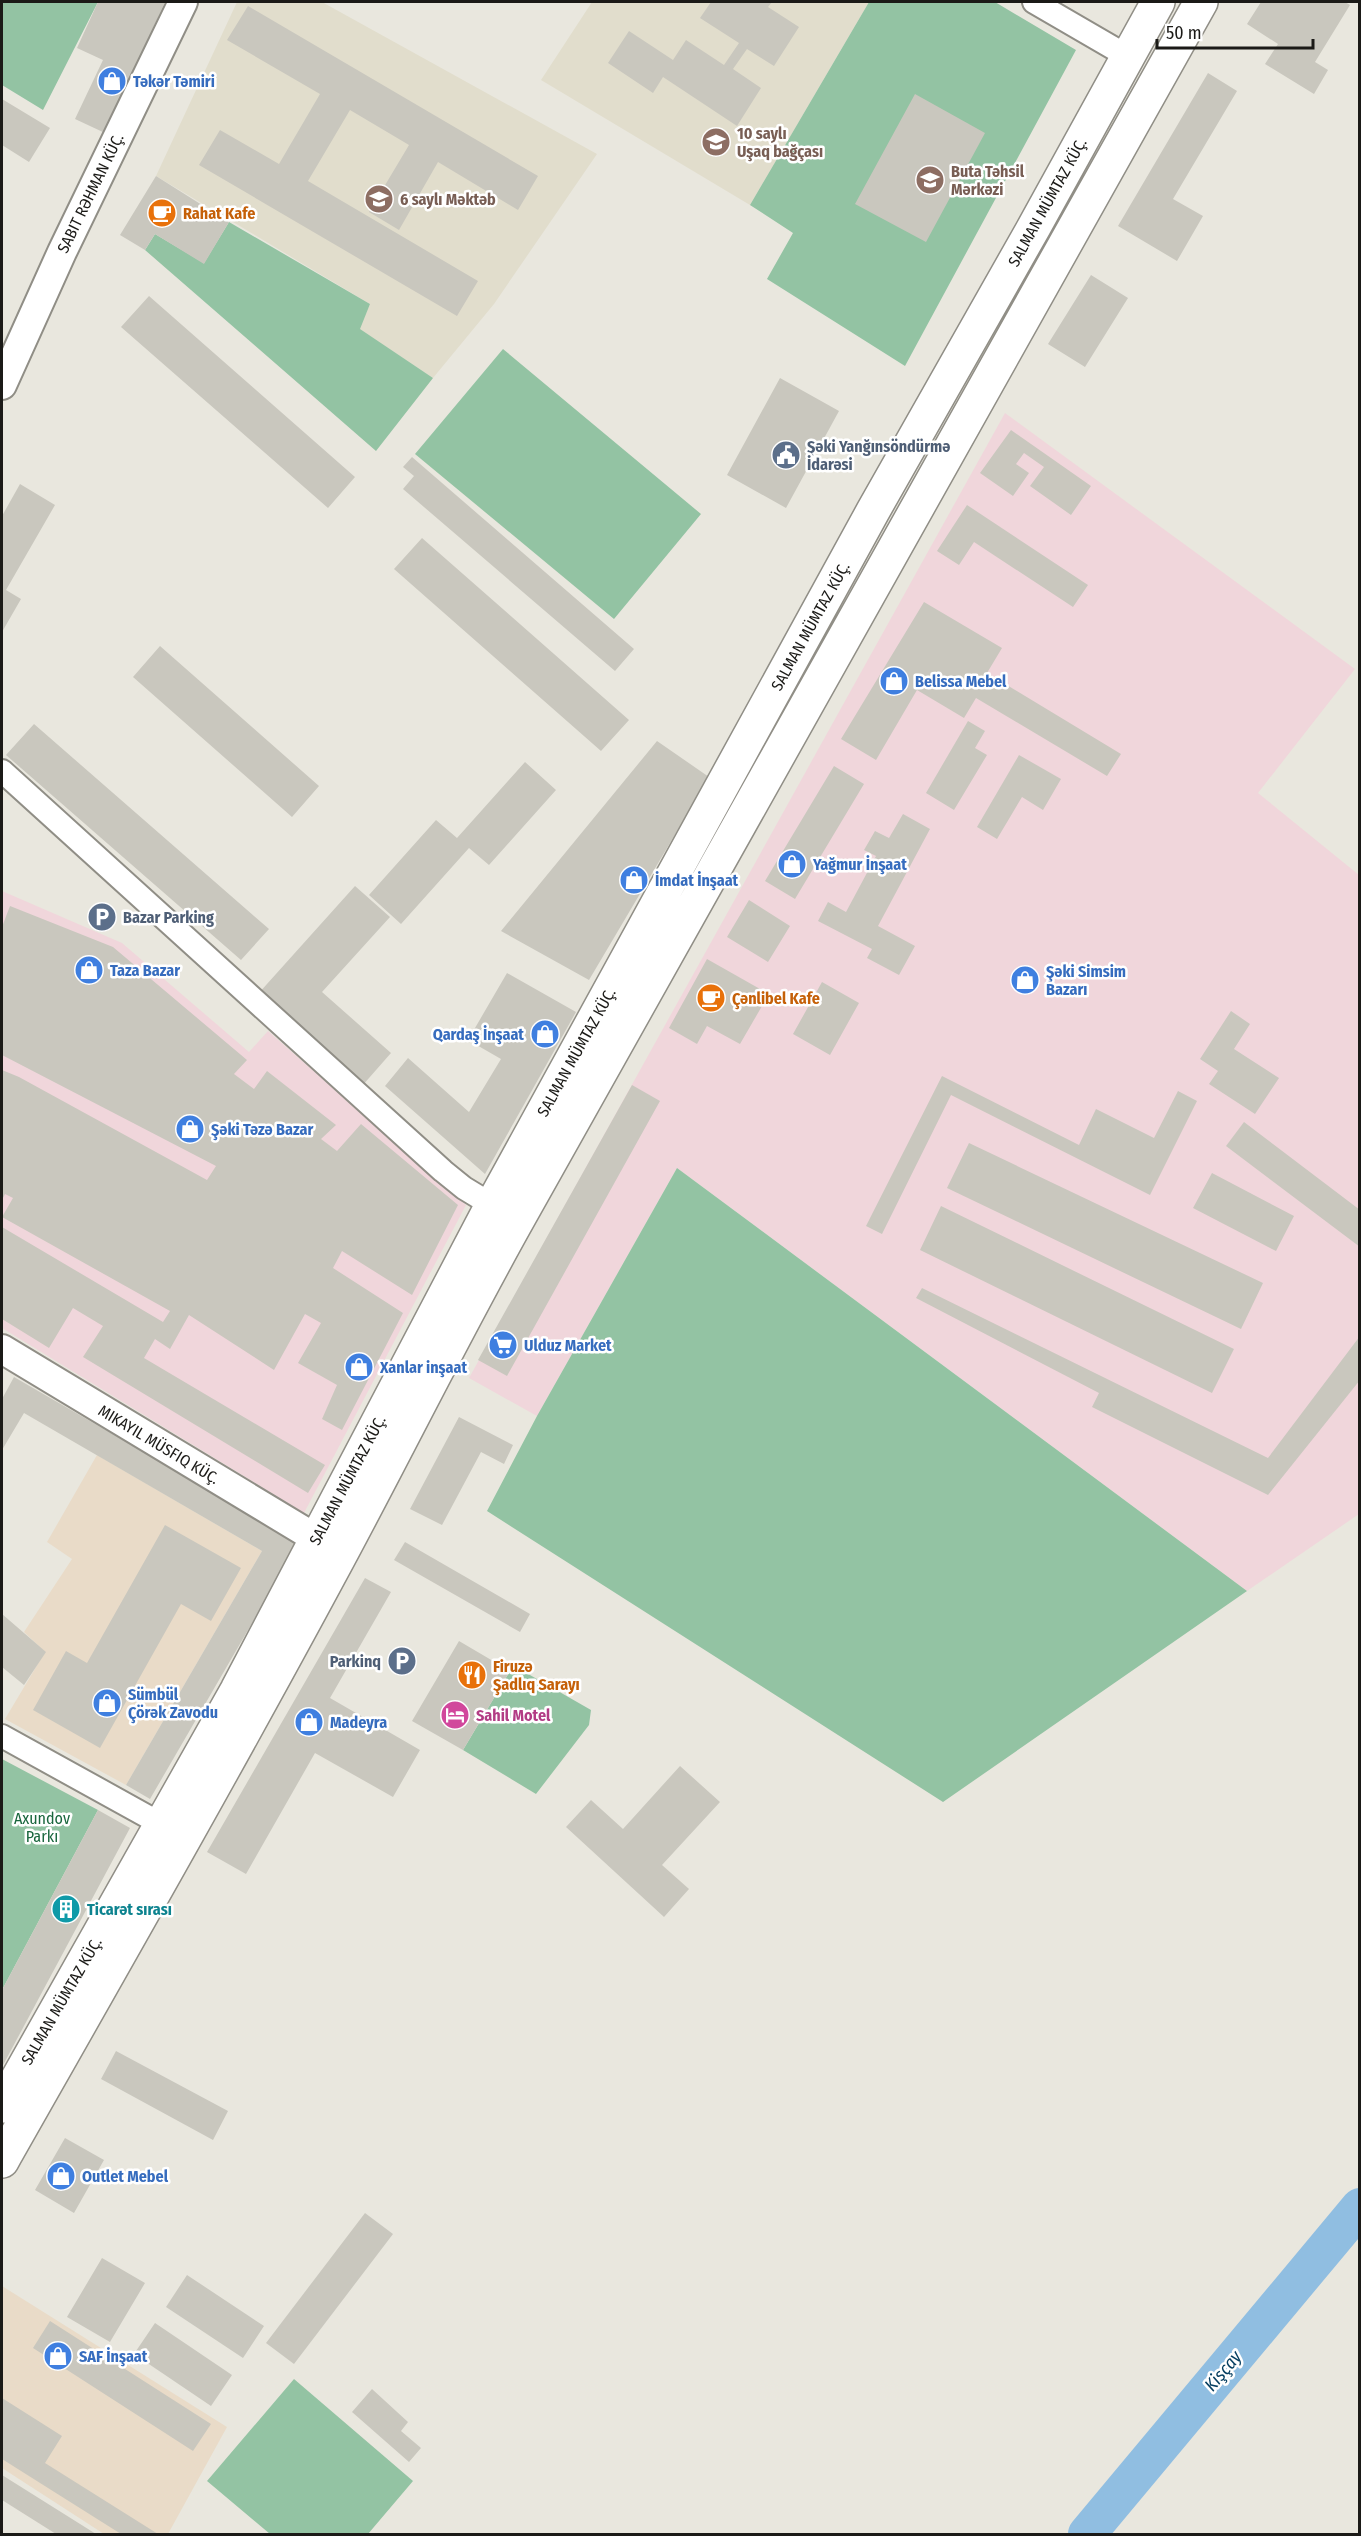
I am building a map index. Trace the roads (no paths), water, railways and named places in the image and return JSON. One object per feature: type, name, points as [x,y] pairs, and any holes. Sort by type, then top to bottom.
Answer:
[{"type":"highway","name":"SALMAN MÜMTAZ KÜÇ.","points":[[173,1831],[243,1680],[492,1205],[601,1040],[634,946],[873,511],[1158,2]]},
{"type":"highway","points":[[2,2161],[14,2102],[87,2015],[173,1831],[341,1554],[518,1220],[601,1040],[662,963],[1201,2]]},
{"type":"highway","points":[[873,511],[904,528]]},
{"type":"highway","points":[[634,946],[662,963]]},
{"type":"main road","name":"SABIT RƏHMAN KÜÇ.","points":[[2,386],[62,252],[183,2]]},
{"type":"main road","points":[[2,1349],[316,1539]]},
{"type":"street","points":[[1034,2],[1126,56]]},
{"type":"street","points":[[2,771],[443,1171],[464,1188],[492,1205]]},
{"type":"street","points":[[2,1736],[173,1831]]},
{"type":"waterway","name":"Kişçay","points":[[1087,2534],[1360,2207]]},
{"type":"place","name":"Təkər Təmiri","points":[[112,81]]},
{"type":"place","name":"10 saylı Uşaq bağçası","points":[[716,142]]},
{"type":"place","name":"Buta Təhsil Mərkəzi","points":[[930,180]]},
{"type":"place","name":"6 saylı Məktəb","points":[[379,199]]},
{"type":"place","name":"Rahat Kafe","points":[[162,213]]},
{"type":"place","name":"Şəki Yanğınsöndürmə İdarəsi","points":[[786,455]]},
{"type":"place","name":"Belissa Mebel","points":[[894,681]]},
{"type":"place","name":"Yağmur İnşaat","points":[[792,864]]},
{"type":"place","name":"İmdat İnşaat","points":[[634,880]]},
{"type":"place","name":"Bazar Parking","points":[[102,917]]},
{"type":"place","name":"Taza Bazar","points":[[89,970]]},
{"type":"place","name":"Şəki Simsim Bazarı","points":[[1025,980]]},
{"type":"place","name":"Çənlibel Kafe","points":[[711,998]]},
{"type":"place","name":"Qardaş İnşaat","points":[[545,1034]]},
{"type":"place","name":"Şəki Təzə Bazar","points":[[190,1129]]},
{"type":"place","name":"Ulduz Market","points":[[503,1345]]},
{"type":"place","name":"Xanlar inşaat","points":[[359,1367]]},
{"type":"place","name":"Parkinq","points":[[402,1661]]},
{"type":"place","name":"Firuzə Şadlıq Sarayı","points":[[472,1675]]},
{"type":"place","name":"Sümbül Çörək Zavodu","points":[[107,1703]]},
{"type":"place","name":"Sahil Motel","points":[[455,1715]]},
{"type":"place","name":"Madeyra","points":[[309,1722]]},
{"type":"place","name":"Ticarət sırası","points":[[66,1909]]},
{"type":"place","name":"Outlet Mebel","points":[[61,2176]]},
{"type":"place","name":"SAF İnşaat","points":[[58,2356]]},
{"type":"park label","name":"Axundov Parkı","points":[[42,1827]]}]
